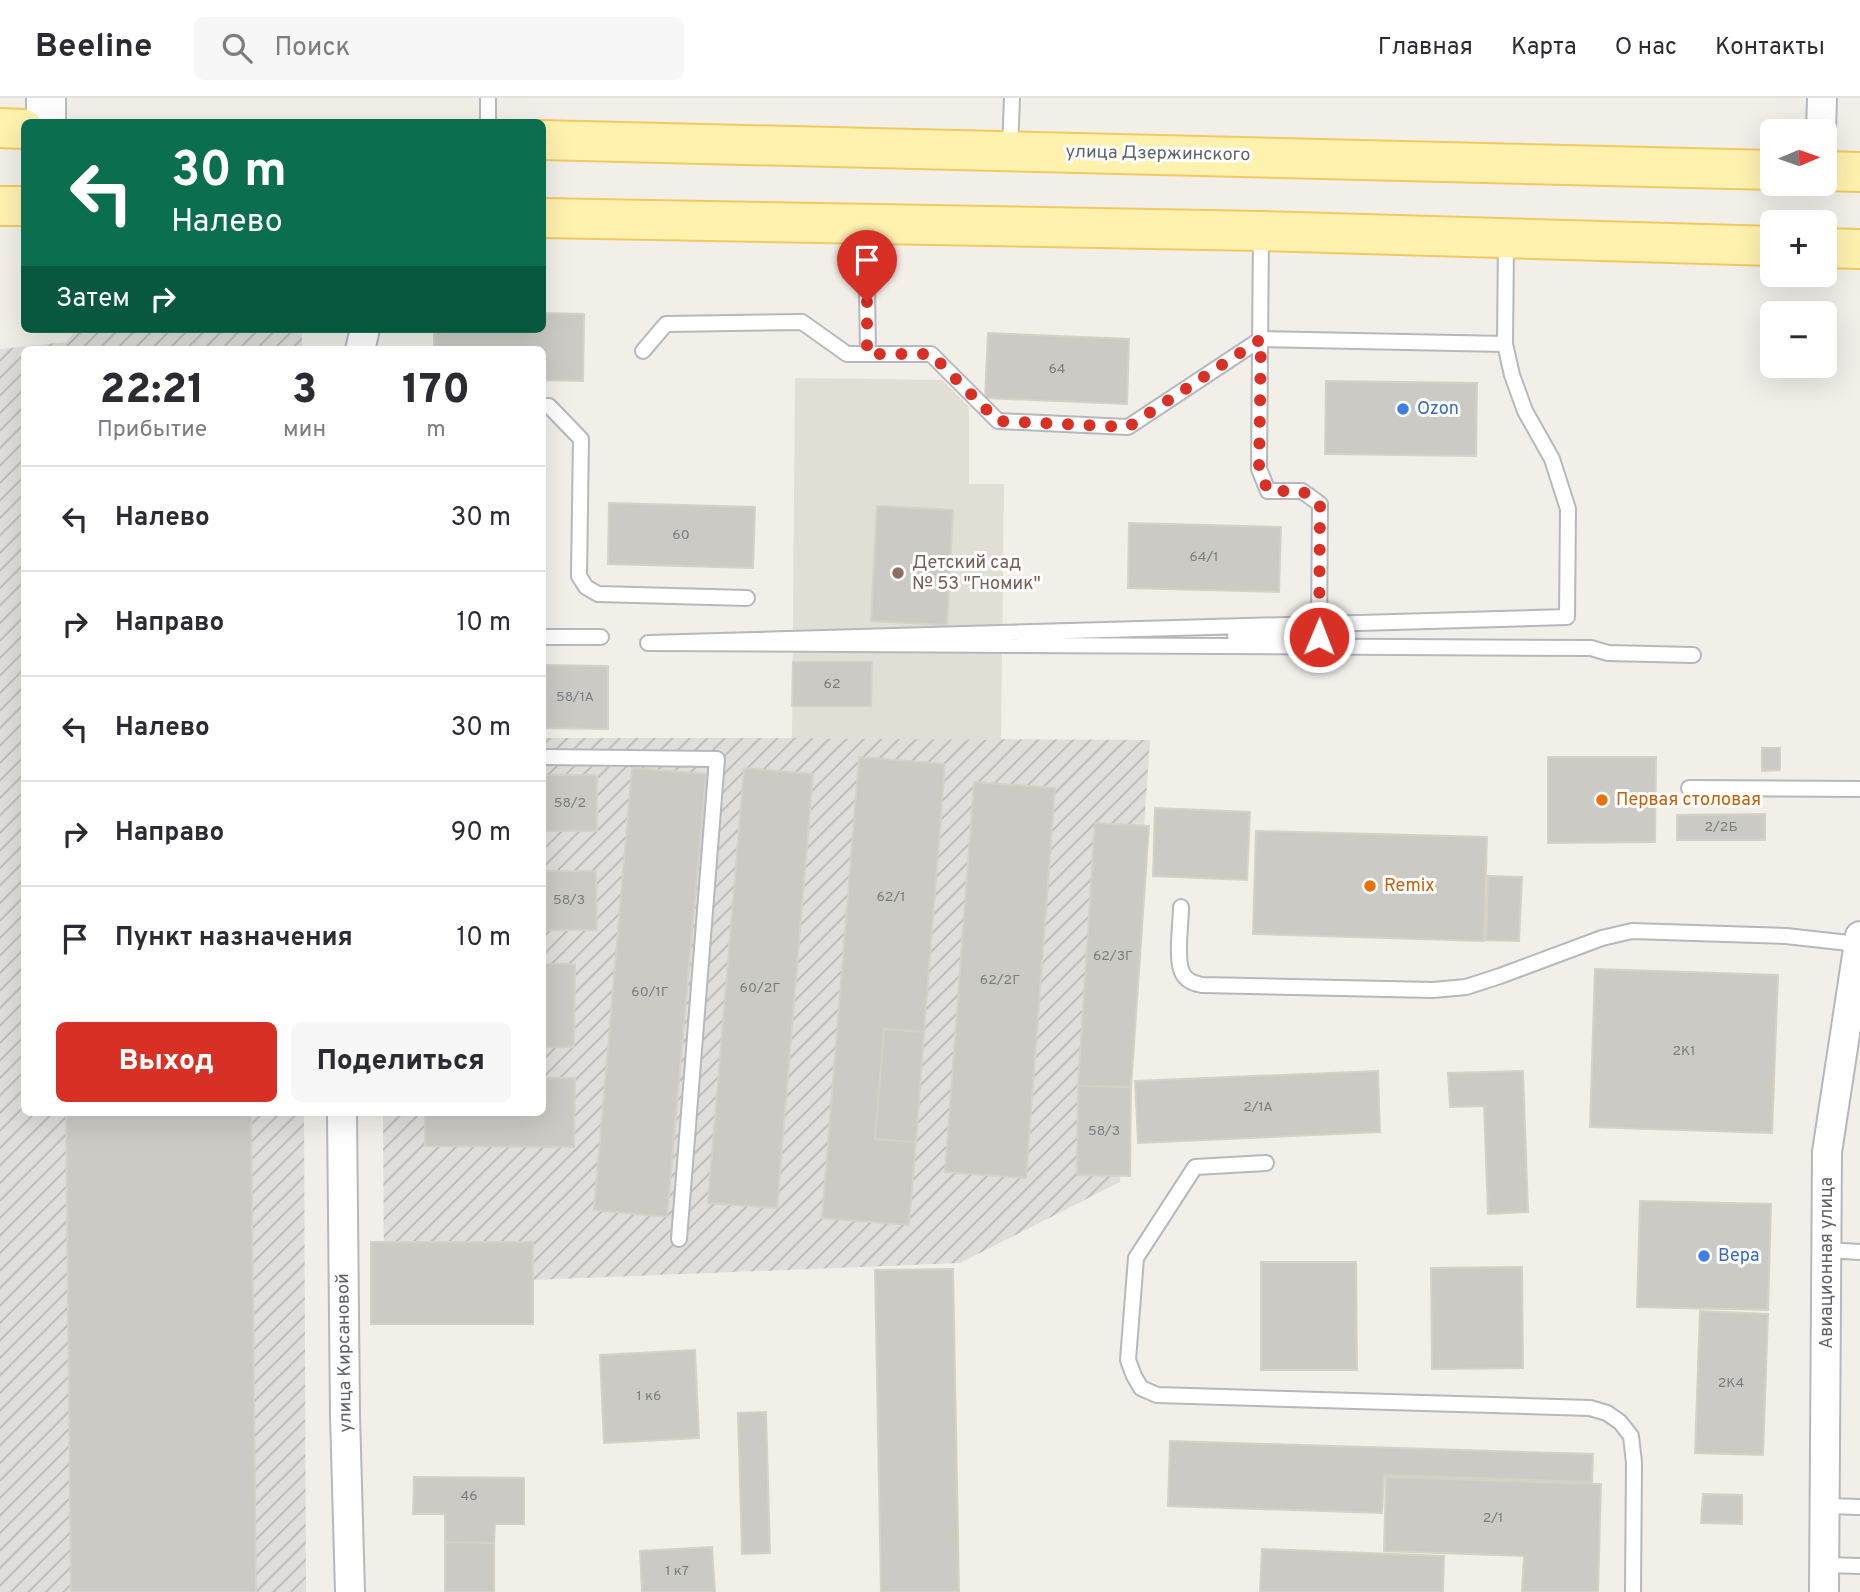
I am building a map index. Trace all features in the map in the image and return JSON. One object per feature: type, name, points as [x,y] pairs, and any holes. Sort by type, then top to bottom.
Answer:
[{"type":"main road","points":[[46,98],[46,119]]},
{"type":"main road","points":[[0,128],[21,129]]},
{"type":"main road","name":"улица Дзержинского","points":[[546,139],[1760,170]]},
{"type":"main road","points":[[1838,171],[1860,172]]},
{"type":"main road","points":[[0,206],[21,206]]},
{"type":"main road","points":[[546,218],[1261,232],[1760,246]]},
{"type":"main road","points":[[1837,248],[1860,249]]},
{"type":"street","points":[[1821,119],[1822,98]]},
{"type":"street","name":"Авиационная улица","points":[[1824,1578],[1828,1152],[1853,1034],[1859,940]]},
{"type":"street","name":"улица Кирсановой","points":[[342,1116],[350,1592]]},
{"type":"lane","points":[[488,98],[488,119]]},
{"type":"lane","points":[[1010,151],[1012,98]]},
{"type":"lane","points":[[866,224],[867,354]]},
{"type":"lane","points":[[1261,232],[1259,469],[1268,491],[1302,491],[1320,504],[1319,637]]},
{"type":"lane","points":[[648,643],[1567,617],[1568,509],[1552,459],[1525,411],[1511,375],[1505,344],[1506,239]]},
{"type":"lane","points":[[643,351],[666,324],[802,322],[847,354],[931,354],[998,421],[1128,427],[1261,339],[1505,344]]},
{"type":"lane","points":[[546,406],[581,439],[579,576],[586,587],[598,594],[747,598]]},
{"type":"lane","points":[[1153,635],[1319,637]]},
{"type":"lane","points":[[546,637],[601,637]]},
{"type":"lane","points":[[648,643],[1319,637]]},
{"type":"lane","points":[[648,643],[1591,648],[1608,653],[1693,654]]},
{"type":"lane","points":[[546,757],[717,760],[679,1239]]},
{"type":"lane","points":[[1689,788],[1860,789]]},
{"type":"lane","points":[[1181,907],[1180,966],[1190,982],[1202,985],[1433,990],[1466,987],[1602,938],[1632,931],[1859,940]]},
{"type":"lane","points":[[1266,1163],[1195,1167],[1136,1258],[1128,1360],[1141,1388],[1157,1395],[1590,1408],[1607,1413],[1620,1422],[1631,1436],[1634,1463],[1633,1592]]},
{"type":"lane","points":[[1827,1250],[1860,1252]]},
{"type":"lane","points":[[1825,1506],[1860,1507]]},
{"type":"lane","points":[[1824,1578],[1860,1566]]},
{"type":"shaded area","points":[[74,333],[302,333],[302,346],[28,346],[66,342]]},
{"type":"shaded area","points":[[21,347],[21,1116],[304,1116],[306,1592],[0,1592],[0,349]]},
{"type":"shaded area","name":"Детский сад № 53 \"Гномик\"","points":[[795,378],[942,380],[969,407],[969,484],[1004,484],[1001,740],[792,738]]},
{"type":"shaded area","points":[[546,738],[1150,740],[1120,1182],[960,1263],[384,1286],[383,1116],[546,1116]]},
{"type":"building","points":[[546,313],[584,314],[583,381],[546,380],[546,346],[434,346],[434,333],[546,333]]},
{"type":"building","points":[[988,333],[1129,339],[1127,404],[985,398]]},
{"type":"building","points":[[1326,381],[1477,383],[1476,456],[1325,454]]},
{"type":"building","points":[[609,503],[755,507],[753,568],[608,564]]},
{"type":"building","points":[[877,506],[953,510],[947,625],[871,621]]},
{"type":"building","points":[[1129,523],[1281,527],[1279,592],[1128,588]]},
{"type":"building","points":[[793,662],[872,662],[871,706],[792,706]]},
{"type":"building","points":[[546,665],[608,666],[608,729],[546,728]]},
{"type":"building","points":[[1762,748],[1780,748],[1780,770],[1762,771]]},
{"type":"building","points":[[859,757],[945,764],[924,1032],[884,1029],[875,1139],[916,1142],[909,1225],[822,1218]]},
{"type":"building","name":"Первая столовая","points":[[1548,757],[1656,757],[1655,842],[1548,843]]},
{"type":"building","points":[[632,768],[706,774],[667,1217],[594,1210]]},
{"type":"building","points":[[744,768],[813,774],[777,1208],[708,1203]]},
{"type":"building","points":[[546,775],[597,775],[597,831],[546,831]]},
{"type":"building","points":[[974,782],[1055,788],[1026,1178],[945,1172]]},
{"type":"building","points":[[1155,808],[1250,812],[1247,880],[1153,876]]},
{"type":"building","points":[[1765,814],[1765,840],[1677,840],[1677,815]]},
{"type":"building","points":[[1095,823],[1149,826],[1131,1087],[1078,1086]]},
{"type":"building","name":"Remix","points":[[1256,831],[1487,837],[1484,941],[1253,934]]},
{"type":"building","points":[[546,871],[596,871],[597,930],[546,930]]},
{"type":"building","points":[[1488,876],[1522,877],[1519,941],[1486,940]]},
{"type":"building","points":[[546,964],[575,964],[574,1047],[546,1047]]},
{"type":"building","points":[[1595,969],[1778,975],[1772,1133],[1590,1127]]},
{"type":"building","points":[[884,1029],[924,1032],[916,1142],[875,1139]]},
{"type":"building","points":[[1378,1071],[1380,1132],[1138,1143],[1135,1081]]},
{"type":"building","points":[[1523,1071],[1528,1212],[1488,1214],[1484,1106],[1450,1107],[1448,1073]]},
{"type":"building","points":[[546,1078],[575,1078],[574,1147],[425,1146],[425,1116],[546,1116]]},
{"type":"building","points":[[1078,1086],[1131,1087],[1130,1176],[1077,1175]]},
{"type":"building","points":[[66,1116],[251,1116],[256,1592],[71,1592]]},
{"type":"building","name":"Вера","points":[[1640,1201],[1771,1204],[1768,1310],[1637,1307]]},
{"type":"building","points":[[371,1242],[533,1242],[533,1324],[371,1324]]},
{"type":"building","points":[[1261,1262],[1356,1262],[1357,1370],[1261,1370]]},
{"type":"building","points":[[1522,1267],[1523,1368],[1432,1369],[1431,1268]]},
{"type":"building","points":[[953,1269],[959,1592],[881,1592],[875,1270]]},
{"type":"building","points":[[1700,1311],[1768,1314],[1763,1455],[1695,1453]]},
{"type":"building","points":[[695,1350],[699,1438],[604,1443],[600,1355]]},
{"type":"building","points":[[766,1412],[770,1553],[742,1554],[738,1413]]},
{"type":"building","points":[[1170,1441],[1593,1454],[1592,1482],[1384,1475],[1382,1513],[1168,1506]]},
{"type":"building","points":[[414,1477],[524,1478],[524,1524],[495,1524],[494,1543],[445,1542],[445,1514],[413,1514]]},
{"type":"building","points":[[1386,1477],[1601,1484],[1598,1592],[1522,1592],[1524,1556],[1384,1551]]},
{"type":"building","points":[[1703,1494],[1742,1495],[1742,1524],[1701,1523]]},
{"type":"building","points":[[445,1542],[494,1543],[494,1592],[445,1592]]},
{"type":"building","points":[[712,1547],[715,1592],[642,1592],[640,1551]]},
{"type":"building","points":[[1262,1549],[1444,1556],[1443,1592],[1260,1592]]},
{"type":"place","name":"Ozon","points":[[1403,409]]},
{"type":"place","name":"Детский сад № 53 \"Гномик\"","points":[[898,573]]},
{"type":"place","name":"Первая столовая","points":[[1602,800]]},
{"type":"place","name":"Remix","points":[[1370,886]]},
{"type":"place","name":"Вера","points":[[1704,1256]]},
{"type":"route","points":[[867,302],[867,354],[931,354],[998,421],[1128,427],[1261,339],[1259,469],[1268,491],[1302,491],[1320,504],[1319,637]]}]
